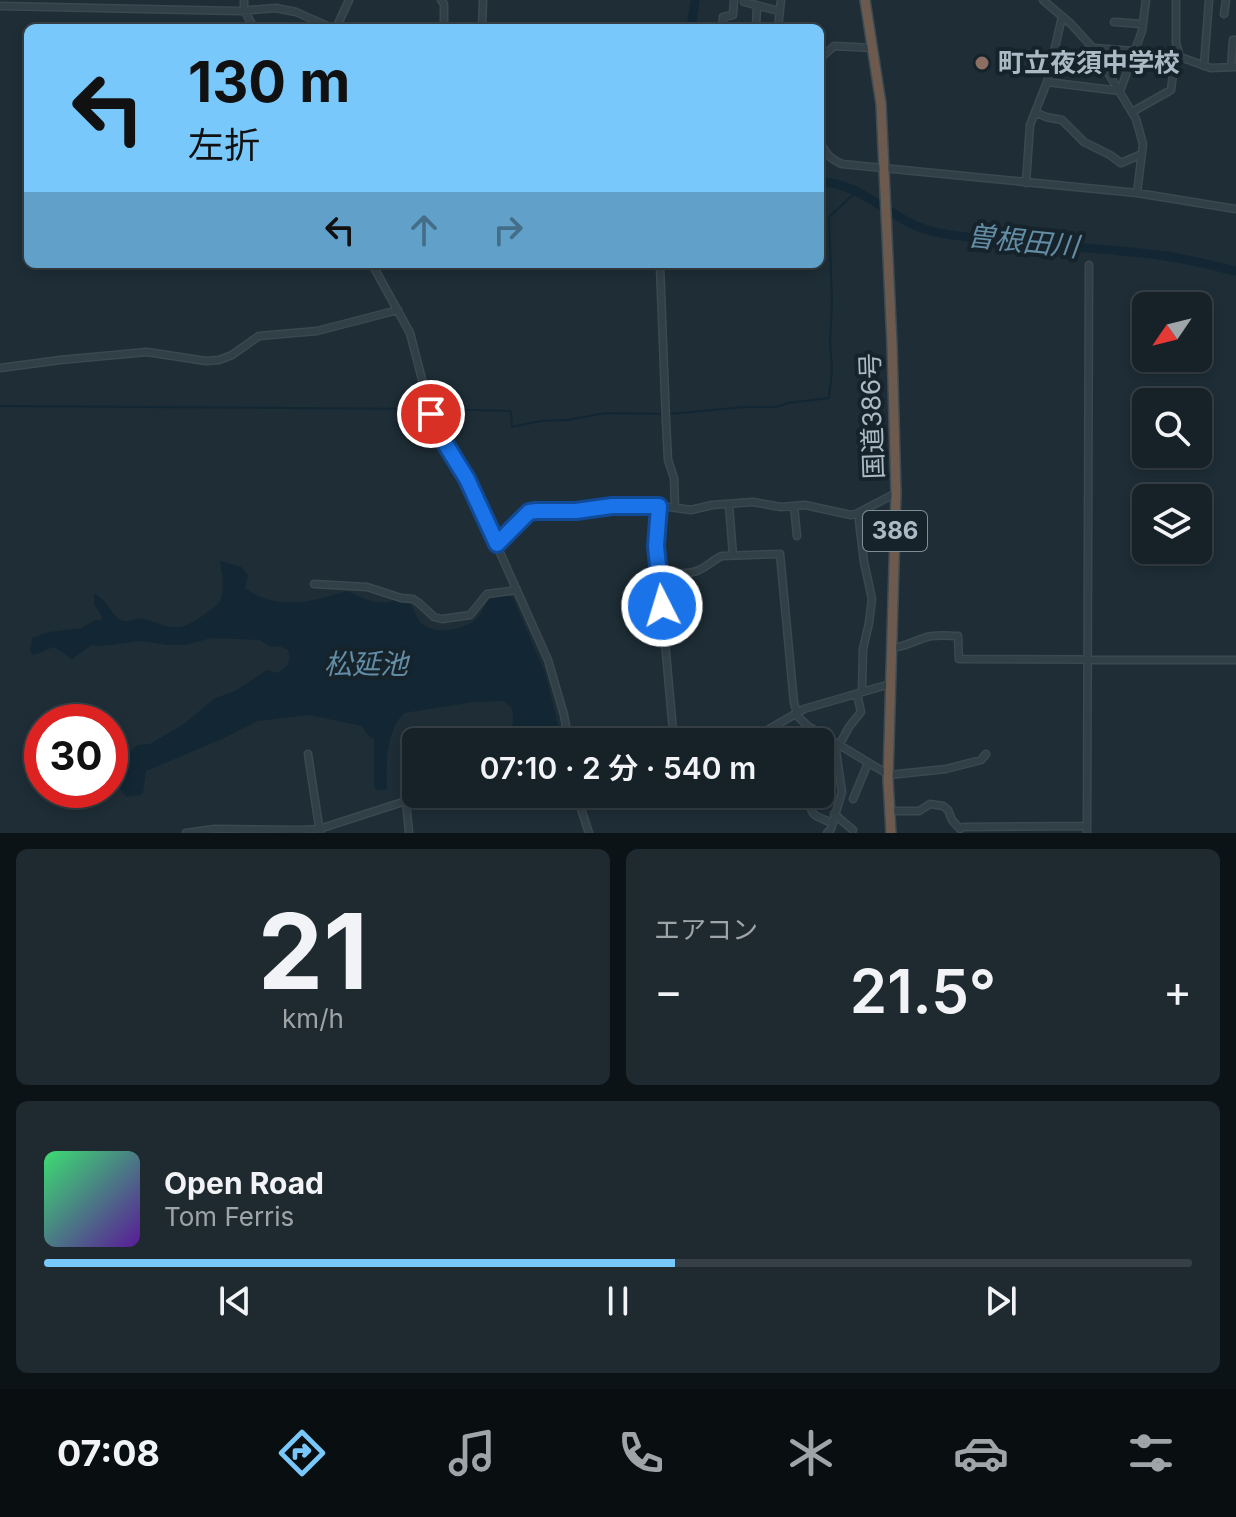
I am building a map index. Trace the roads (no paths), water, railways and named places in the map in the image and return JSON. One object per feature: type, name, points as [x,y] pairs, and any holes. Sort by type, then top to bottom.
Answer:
[{"type":"highway","name":"国道386号","points":[[865,0],[881,104],[896,493],[890,684],[891,833]]},
{"type":"street","points":[[244,0],[244,10],[252,24]]},
{"type":"street","points":[[336,24],[349,0]]},
{"type":"street","points":[[441,0],[444,4],[444,24]]},
{"type":"street","points":[[482,24],[483,0]]},
{"type":"street","points":[[722,24],[723,17],[733,15],[734,0]]},
{"type":"street","points":[[778,24],[781,0]]},
{"type":"street","points":[[1043,0],[1093,48],[1132,112],[1141,133],[1137,193]]},
{"type":"street","points":[[1056,11],[1058,0]]},
{"type":"street","points":[[1120,91],[1135,51],[1146,0]]},
{"type":"street","points":[[1132,112],[1171,90],[1177,57],[1176,0]]},
{"type":"street","points":[[1204,66],[1209,0]]},
{"type":"street","points":[[1224,14],[1226,0]]},
{"type":"street","points":[[744,2],[779,11]]},
{"type":"street","points":[[0,6],[244,10],[276,4],[324,24]]},
{"type":"street","points":[[756,24],[757,5]]},
{"type":"street","points":[[1026,183],[1030,125],[1047,82],[1062,17]]},
{"type":"street","points":[[1114,22],[1142,24]]},
{"type":"street","points":[[1093,48],[1177,57],[1216,69],[1233,67],[1233,40],[1236,40]]},
{"type":"street","points":[[824,55],[834,46],[873,48]]},
{"type":"street","points":[[1047,82],[1120,91]]},
{"type":"street","points":[[1035,112],[1062,120],[1084,142],[1121,163],[1142,154]]},
{"type":"street","points":[[824,149],[833,161],[842,164],[1137,193],[1236,209]]},
{"type":"street","points":[[889,811],[919,811],[930,804],[942,805],[948,810],[957,831],[963,827],[995,826],[1087,830],[1089,265]]},
{"type":"street","points":[[374,268],[410,333],[431,414],[467,479],[517,590],[556,683],[566,728]]},
{"type":"street","points":[[660,268],[668,460],[674,478],[675,508]]},
{"type":"street","points":[[0,368],[147,352],[206,361],[219,360],[265,334],[317,331],[398,310]]},
{"type":"street","points":[[497,544],[529,512],[536,511],[576,511],[612,506],[691,510],[753,502],[769,506],[805,505],[836,513],[858,513],[896,493]]},
{"type":"street","points":[[729,505],[733,555]]},
{"type":"street","points":[[659,506],[656,546],[673,728]]},
{"type":"street","points":[[794,506],[797,536]]},
{"type":"street","points":[[827,833],[842,792],[836,757],[838,745],[861,712],[863,649],[872,599],[858,513]]},
{"type":"street","points":[[659,575],[700,570],[722,556],[780,554],[794,703],[796,713],[812,728]]},
{"type":"street","points":[[314,584],[367,587],[413,599],[434,617],[442,619],[470,615],[487,594],[517,590]]},
{"type":"street","points":[[891,648],[914,644],[927,636],[958,636],[959,659],[1236,660]]},
{"type":"street","points":[[770,728],[804,709],[890,684]]},
{"type":"street","points":[[834,743],[889,775],[946,769],[981,760],[986,754]]},
{"type":"street","points":[[308,754],[320,831]]},
{"type":"street","points":[[853,799],[868,763]]},
{"type":"street","points":[[186,833],[243,828],[320,831],[402,802]]},
{"type":"street","points":[[407,808],[409,833]]},
{"type":"street","points":[[581,808],[589,833]]},
{"type":"street","points":[[810,808],[813,814],[832,823]]},
{"type":"street","points":[[834,814],[853,830]]},
{"type":"water","name":"松延池","points":[[220,561],[241,567],[248,575],[245,588],[269,600],[308,601],[347,591],[384,603],[396,599],[410,603],[424,626],[439,630],[469,624],[477,618],[490,598],[508,595],[513,598],[545,673],[559,728],[512,728],[511,707],[503,701],[474,702],[404,713],[390,738],[387,788],[376,790],[374,739],[362,726],[309,715],[257,721],[146,771],[143,793],[128,797],[128,752],[138,745],[150,744],[184,724],[214,699],[237,690],[267,670],[278,673],[288,663],[288,650],[280,646],[271,647],[260,640],[211,638],[185,645],[140,641],[91,645],[72,659],[54,647],[33,655],[30,651],[32,638],[49,632],[82,628],[101,620],[102,616],[94,604],[94,594],[121,620],[142,618],[172,627],[185,626],[219,602],[223,585]]},
{"type":"waterway","name":"曽根田川","points":[[692,24],[695,0]]},
{"type":"waterway","name":"曽根田川","points":[[824,183],[849,188],[917,226],[940,233],[1158,255],[1236,271]]},
{"type":"waterway","points":[[669,414],[776,407],[829,398],[832,370],[829,217],[856,192]]},
{"type":"waterway","points":[[0,406],[427,409]]},
{"type":"waterway","points":[[433,409],[510,411],[512,427],[606,413],[662,414]]},
{"type":"place","name":"町立夜須中学校","points":[[982,63]]}]
